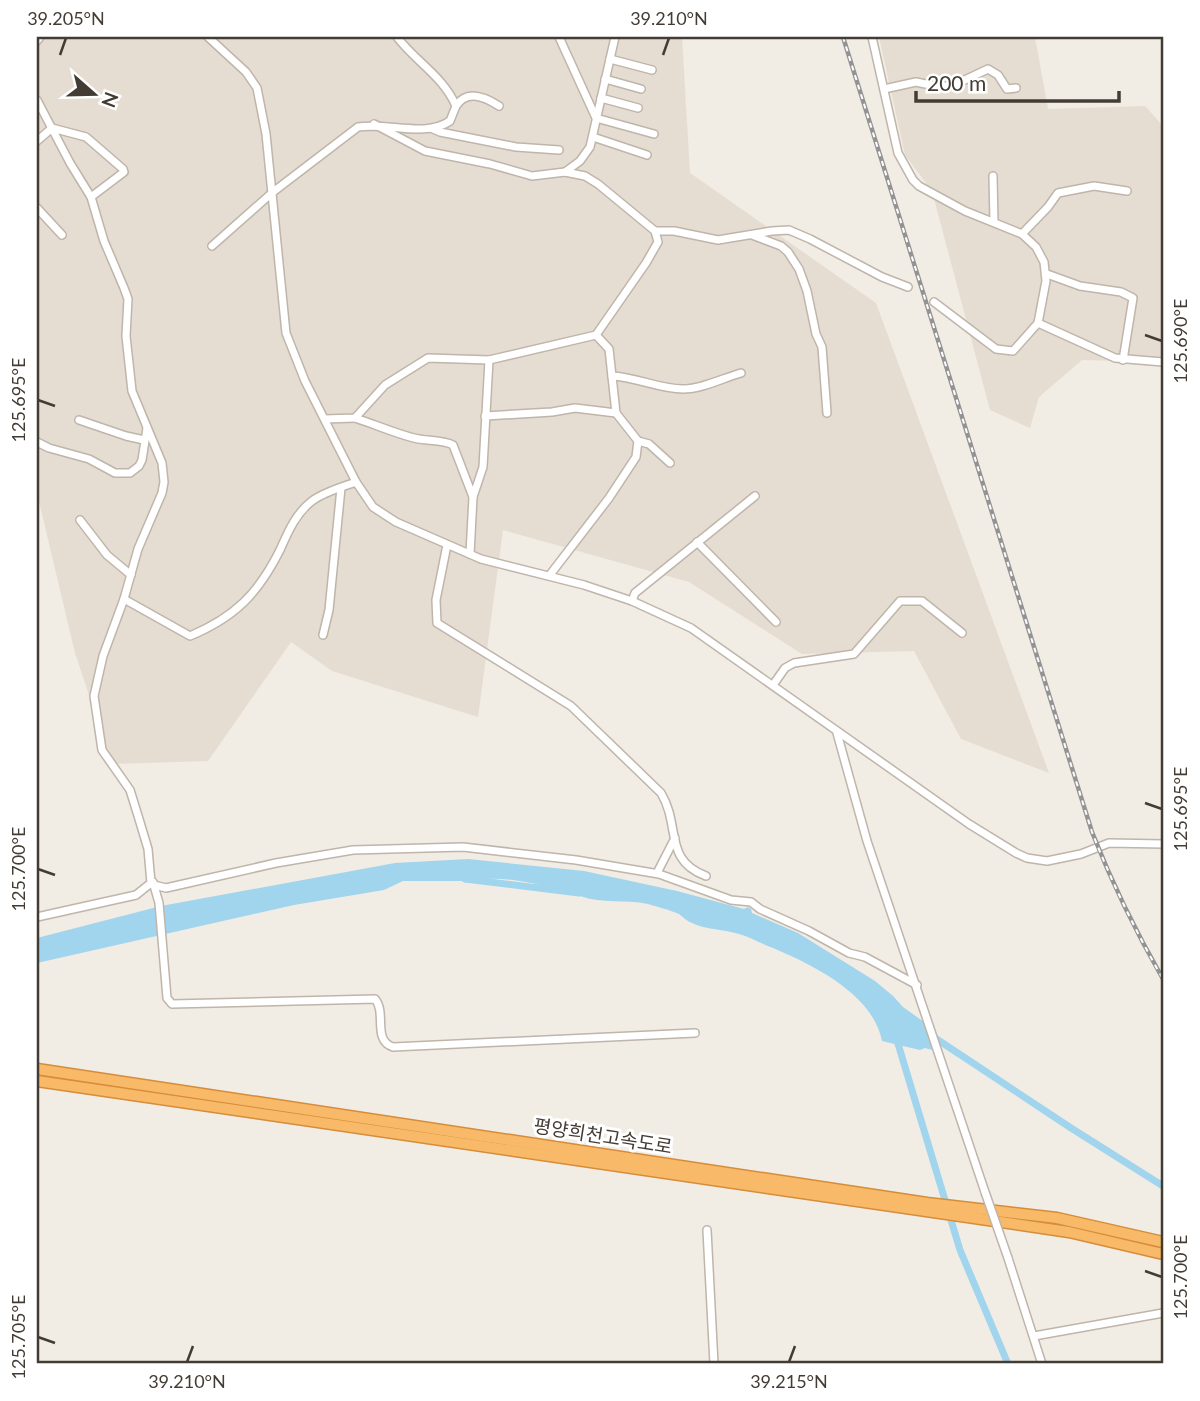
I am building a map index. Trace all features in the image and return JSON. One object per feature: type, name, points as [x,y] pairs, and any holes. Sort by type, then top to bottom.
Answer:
[{"type":"highway","name":"평양희천고속도로","points":[[37,1069],[929,1207],[983,1219],[1069,1232],[1163,1254]]},
{"type":"highway","name":"평양희천고속도로","points":[[37,1081],[929,1207],[976,1208],[1057,1217],[1163,1242]]},
{"type":"street","points":[[37,41],[40,37]]},
{"type":"street","points":[[208,37],[246,72],[257,88],[264,110],[286,333],[305,381],[356,482],[366,500],[382,515],[470,554],[632,601],[691,628],[1003,847],[1027,858],[1058,860],[1109,843],[1163,844]]},
{"type":"street","points":[[397,37],[407,50],[442,81],[456,106]]},
{"type":"street","points":[[559,37],[596,118]]},
{"type":"street","points":[[565,172],[587,153],[593,137],[615,38],[605,37]]},
{"type":"street","points":[[872,37],[898,153],[913,180],[965,211],[1022,234],[1040,253],[1047,274],[1038,323],[1013,351],[1001,350],[934,302]]},
{"type":"street","points":[[610,59],[652,70]]},
{"type":"street","points":[[884,89],[916,82],[952,86],[988,69],[998,75],[1007,89],[1016,88]]},
{"type":"street","points":[[605,79],[641,89]]},
{"type":"street","points":[[433,129],[450,121],[456,106],[464,98],[487,98],[499,106]]},
{"type":"street","points":[[601,98],[638,108]]},
{"type":"street","points":[[37,100],[91,197],[104,241],[128,299],[126,336],[131,384],[160,454],[164,482],[156,510],[138,549],[124,599],[103,656],[95,684],[94,708],[102,750],[130,790],[148,849],[159,903],[168,1002],[176,1005],[375,999],[379,1005],[382,1039],[393,1047],[695,1033]]},
{"type":"street","points":[[596,118],[654,134]]},
{"type":"street","points":[[355,418],[385,385],[428,358],[489,360],[596,335],[656,248],[658,237],[655,231],[585,176],[565,172],[532,176],[490,164],[425,151],[374,124]]},
{"type":"street","points":[[212,246],[273,192],[358,127],[374,124],[433,129],[505,145],[559,150]]},
{"type":"street","points":[[37,141],[52,128]]},
{"type":"street","points":[[52,128],[86,137],[124,172],[91,197]]},
{"type":"street","points":[[593,137],[647,155]]},
{"type":"street","points":[[993,176],[994,222]]},
{"type":"street","points":[[1022,234],[1058,193],[1094,186],[1127,191]]},
{"type":"street","points":[[37,208],[62,235]]},
{"type":"street","points":[[655,231],[674,231],[718,240],[783,229],[799,233],[882,277],[908,286]]},
{"type":"street","points":[[751,235],[781,246],[799,269],[822,347],[827,413]]},
{"type":"street","points":[[1047,274],[1080,286],[1121,292],[1133,298],[1123,360]]},
{"type":"street","points":[[1038,323],[1109,356],[1123,360],[1163,362]]},
{"type":"street","points":[[596,335],[609,349],[616,413],[638,441],[649,444],[670,463]]},
{"type":"street","points":[[470,554],[473,497],[483,467],[489,360]]},
{"type":"street","points":[[612,376],[685,389],[741,373]]},
{"type":"street","points":[[485,416],[575,408],[616,413]]},
{"type":"street","points":[[325,419],[355,418],[411,437],[448,442],[453,445],[473,497]]},
{"type":"street","points":[[79,420],[144,440]]},
{"type":"street","points":[[37,442],[89,459],[115,473],[130,473],[142,460],[147,428]]},
{"type":"street","points":[[550,576],[609,498],[636,457],[638,441]]},
{"type":"street","points":[[124,599],[190,636],[216,625],[247,601],[265,577],[293,523],[307,505],[314,499],[356,482]]},
{"type":"street","points":[[323,635],[329,611],[341,488]]},
{"type":"street","points":[[632,601],[635,593],[755,496]]},
{"type":"street","points":[[79,520],[107,555],[131,575]]},
{"type":"street","points":[[697,542],[776,622]]},
{"type":"street","points":[[447,545],[436,600],[437,623],[572,706],[661,793],[669,809],[679,855],[684,864],[706,876]]},
{"type":"street","points":[[773,685],[785,668],[794,663],[854,654],[900,601],[922,601],[962,632]]},
{"type":"street","points":[[837,732],[867,841],[1042,1364]]},
{"type":"street","points":[[657,873],[675,838]]},
{"type":"street","points":[[153,882],[166,888],[330,853],[414,847],[463,847],[576,860],[657,873],[731,900],[751,902],[768,913],[810,931],[849,953],[865,957],[917,985]]},
{"type":"street","points":[[37,917],[136,895],[153,882]]},
{"type":"street","points":[[707,1230],[714,1364]]},
{"type":"street","points":[[1034,1336],[1163,1313]]},
{"type":"shaded area","points":[[37,37],[682,37],[690,173],[876,303],[1049,773],[961,739],[914,651],[802,654],[689,582],[503,530],[478,717],[332,671],[291,642],[208,761],[112,764],[75,653],[37,493]]},
{"type":"shaded area","points":[[879,37],[1035,37],[1048,109],[1145,106],[1163,126],[1163,362],[1082,360],[1039,397],[1030,428],[990,410],[932,191],[905,155]]},
{"type":"water","points":[[468,859],[584,871],[744,909],[748,907],[752,913],[798,933],[875,981],[924,1022],[932,1050],[920,1050],[882,1041],[867,1009],[839,983],[806,963],[747,937],[697,925],[679,914],[648,904],[589,898],[508,879],[467,883],[403,881],[384,890],[294,905],[37,963],[37,938],[161,906],[395,863]]},
{"type":"waterway","points":[[465,879],[579,893]]},
{"type":"waterway","points":[[929,1034],[1163,1186]]},
{"type":"waterway","points":[[896,1037],[960,1250],[1008,1364]]},
{"type":"railway","points":[[843,37],[1092,832],[1125,907],[1163,979]]}]
